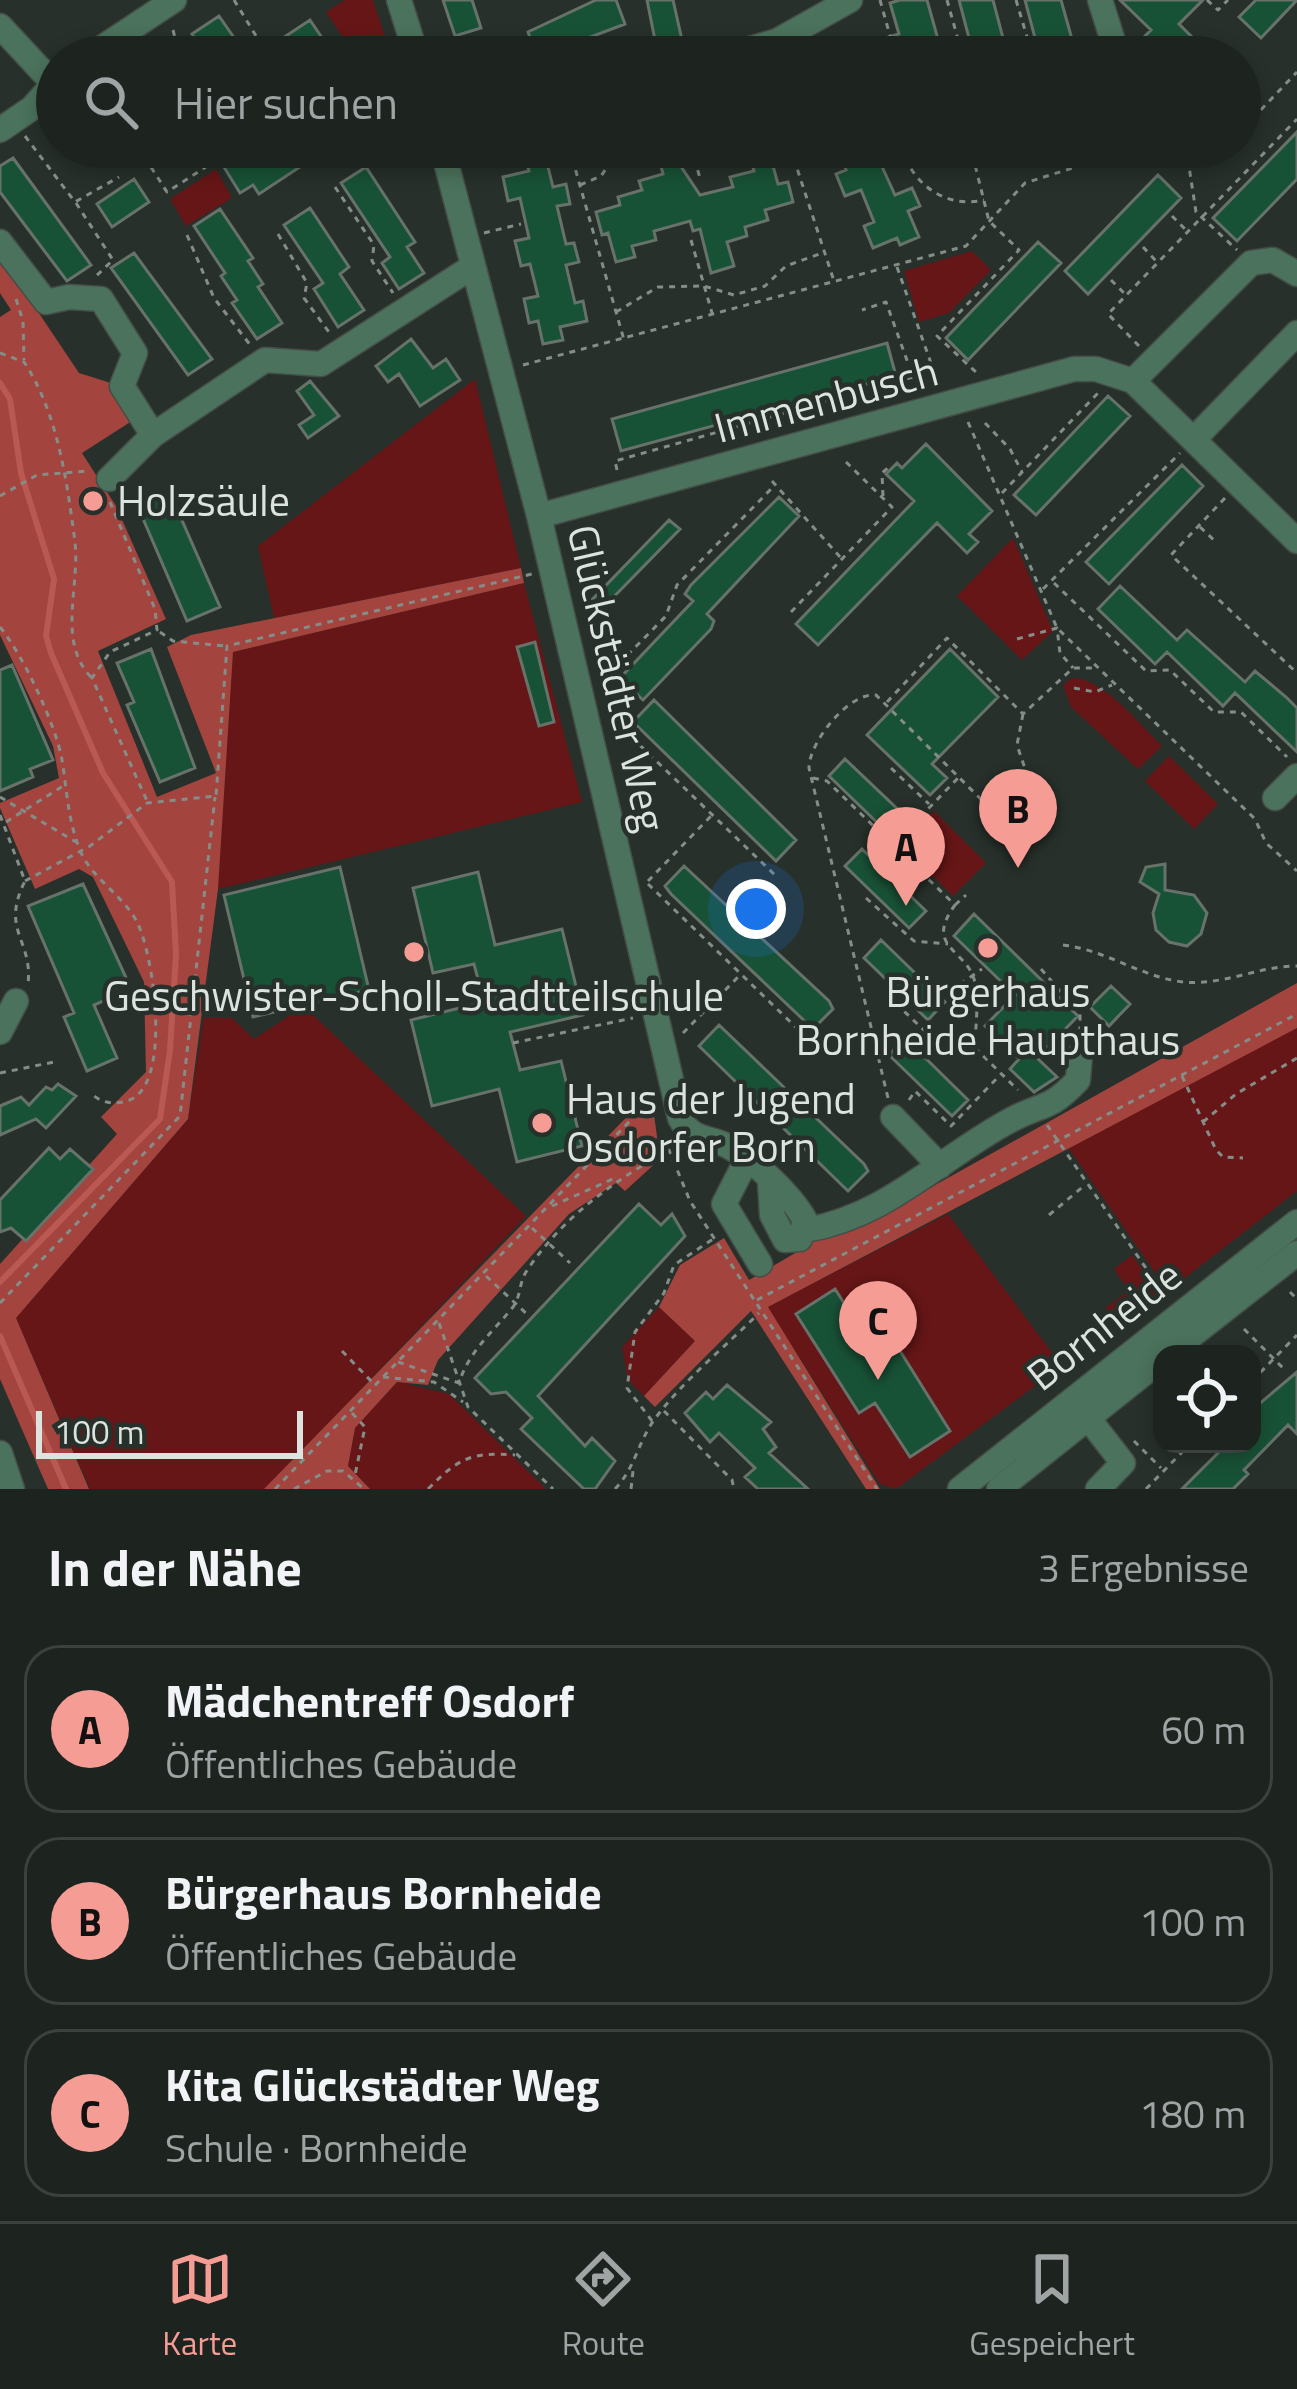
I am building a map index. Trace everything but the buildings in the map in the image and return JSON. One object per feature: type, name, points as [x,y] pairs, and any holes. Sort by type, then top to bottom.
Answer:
[{"type":"street","points":[[399,0],[410,36]]},
{"type":"street","points":[[786,36],[850,0]]},
{"type":"street","points":[[1100,0],[1114,36]]},
{"type":"street","points":[[126,36],[172,11]]},
{"type":"street","points":[[0,26],[36,62]]},
{"type":"street","points":[[10,130],[36,103]]},
{"type":"street","name":"Glückstädter Weg","points":[[447,168],[539,516],[680,1118],[692,1135],[724,1145],[770,1182],[779,1235],[795,1240],[806,1230],[853,1221],[940,1166]]},
{"type":"street","points":[[0,242],[46,302],[70,296],[101,299],[135,353],[122,386],[153,434]]},
{"type":"street","points":[[1297,274],[1273,260],[1252,263],[1154,362],[1125,377],[1297,541]]},
{"type":"street","points":[[109,479],[153,434],[265,360],[309,368],[342,352],[472,267]]},
{"type":"street","points":[[1194,439],[1297,333]]},
{"type":"street","name":"Immenbusch","points":[[539,516],[1074,369],[1125,377]]},
{"type":"street","points":[[1275,799],[1293,767]]},
{"type":"street","points":[[0,1032],[16,1000]]},
{"type":"street","points":[[900,1110],[940,1166],[1012,1119],[1050,1109],[1078,1080],[1080,1054]]},
{"type":"street","points":[[746,1160],[724,1204],[760,1264]]},
{"type":"street","name":"Bornheide","points":[[960,1489],[1297,1222]]},
{"type":"street","name":"Bornheide","points":[[1179,1345],[1297,1253]]},
{"type":"street","name":"Bornheide","points":[[999,1489],[1153,1366]]},
{"type":"street","points":[[1088,1418],[1123,1463],[1098,1489]]},
{"type":"street","points":[[0,1454],[12,1489]]},
{"type":"path","points":[[234,0],[256,36]]},
{"type":"path","points":[[880,0],[890,36]]},
{"type":"path","points":[[947,0],[957,36]]},
{"type":"path","points":[[1016,0],[1027,36]]},
{"type":"path","points":[[1207,0],[1218,10],[1228,0]]},
{"type":"path","points":[[1261,110],[1297,72]]},
{"type":"path","points":[[1261,155],[1297,118]]},
{"type":"path","points":[[10,130],[36,159]]},
{"type":"path","points":[[44,168],[75,202],[113,260],[92,276],[101,299]]},
{"type":"path","points":[[152,168],[167,192],[204,168]]},
{"type":"path","points":[[575,168],[624,340]]},
{"type":"path","points":[[579,185],[601,176],[607,168]]},
{"type":"path","points":[[697,168],[700,178]]},
{"type":"path","points":[[797,168],[835,283]]},
{"type":"path","points":[[907,168],[943,197],[969,203],[984,200]]},
{"type":"path","points":[[976,168],[989,221],[1019,250],[937,336],[996,392]]},
{"type":"path","points":[[517,367],[966,246],[1025,182],[1070,168]]},
{"type":"path","points":[[1191,168],[1201,216],[1252,263]]},
{"type":"path","points":[[1154,362],[1108,314],[1248,168]]},
{"type":"path","points":[[75,202],[119,177]]},
{"type":"path","points":[[335,187],[374,245],[372,261],[404,311]]},
{"type":"path","points":[[1172,216],[1187,231]]},
{"type":"path","points":[[482,233],[520,224]]},
{"type":"path","points":[[278,234],[307,283],[304,298],[342,352]]},
{"type":"path","points":[[187,235],[224,315],[265,360]]},
{"type":"path","points":[[691,240],[713,316]]},
{"type":"path","points":[[1143,247],[1157,262]]},
{"type":"path","points":[[616,312],[658,287],[704,286],[734,295],[765,286],[786,266],[825,252]]},
{"type":"path","points":[[896,265],[954,405],[1001,494],[1042,590],[1057,628],[1060,652],[1073,668],[1084,671],[1094,666]]},
{"type":"path","points":[[1111,280],[1126,295]]},
{"type":"path","points":[[11,289],[23,321],[24,362],[52,424],[75,546],[73,650],[92,678],[147,803]]},
{"type":"path","points":[[624,495],[615,461],[913,377],[886,302],[862,310]]},
{"type":"path","points":[[0,353],[24,362]]},
{"type":"path","points":[[1001,494],[1125,377]]},
{"type":"path","points":[[985,423],[1010,449],[1022,472]]},
{"type":"path","points":[[1042,590],[1194,439]]},
{"type":"path","points":[[791,612],[892,507],[845,461]]},
{"type":"path","points":[[883,498],[882,473],[890,466]]},
{"type":"path","points":[[0,496],[37,475],[87,471],[109,479],[110,505],[155,608],[157,630]]},
{"type":"path","points":[[596,684],[666,616],[677,585],[773,484],[842,560]]},
{"type":"path","points":[[1239,484],[1171,555],[1297,673]]},
{"type":"path","points":[[1199,526],[1215,541]]},
{"type":"path","points":[[157,630],[173,641],[227,646],[534,574]]},
{"type":"path","points":[[1054,583],[1146,670],[1170,670],[1214,712],[1241,712],[1293,767]]},
{"type":"path","points":[[0,627],[56,737],[80,850],[137,923],[149,952],[154,1046],[143,1093],[111,1103],[93,1095]]},
{"type":"path","points":[[1017,639],[1057,628]]},
{"type":"path","points":[[1057,628],[1255,819],[1266,843],[1297,871]]},
{"type":"path","points":[[92,678],[110,652],[157,630]]},
{"type":"path","points":[[886,703],[947,638],[1023,715]]},
{"type":"path","points":[[0,1303],[180,1116],[216,796],[227,646]]},
{"type":"path","points":[[900,1110],[812,778],[811,750],[857,698],[870,693],[886,703],[1023,840],[1037,819],[1039,802],[1018,745],[1023,715],[1073,668]]},
{"type":"path","points":[[1074,688],[1095,692],[1114,684]]},
{"type":"path","points":[[607,731],[622,728],[777,878]]},
{"type":"path","points":[[891,768],[931,806]]},
{"type":"path","points":[[893,845],[961,776]]},
{"type":"path","points":[[812,778],[827,782],[956,905]]},
{"type":"path","points":[[4,823],[31,812],[64,784]]},
{"type":"path","points":[[16,1000],[30,977],[7,918],[13,896],[26,881],[147,803],[216,796]]},
{"type":"path","points":[[0,797],[78,843]]},
{"type":"path","points":[[0,815],[26,881]]},
{"type":"path","points":[[712,815],[645,883],[810,1041]]},
{"type":"path","points":[[680,835],[687,841]]},
{"type":"path","points":[[966,895],[945,920],[948,944],[974,977],[975,1048],[1038,1112],[1168,1300]]},
{"type":"path","points":[[866,898],[914,941],[948,944]]},
{"type":"path","points":[[1064,945],[1091,948],[1179,981],[1214,982],[1297,966]]},
{"type":"path","points":[[950,991],[982,969]]},
{"type":"path","points":[[1041,969],[1080,1014],[1080,1054]]},
{"type":"path","points":[[679,1038],[741,974]]},
{"type":"path","points":[[887,995],[929,1035],[975,1041]]},
{"type":"path","points":[[755,1301],[1297,1014]]},
{"type":"path","points":[[513,1043],[640,1016]]},
{"type":"path","points":[[1203,1122],[1236,1094],[1296,1060]]},
{"type":"path","points":[[0,1073],[54,1062]]},
{"type":"path","points":[[900,1110],[915,1091],[951,1126],[1001,1074]]},
{"type":"path","points":[[1182,1076],[1223,1157],[1243,1158]]},
{"type":"path","points":[[276,1489],[658,1091]]},
{"type":"path","points":[[548,1208],[669,1150],[690,1201],[878,1489]]},
{"type":"path","points":[[459,1384],[470,1356],[516,1304],[525,1274],[549,1242],[622,1175]]},
{"type":"path","points":[[1049,1215],[1087,1184]]},
{"type":"path","points":[[530,1226],[570,1263]]},
{"type":"path","points":[[653,1421],[627,1388],[635,1332],[664,1293],[674,1265],[714,1238]]},
{"type":"path","points":[[484,1275],[529,1316]]},
{"type":"path","points":[[1290,1292],[1297,1299]]},
{"type":"path","points":[[631,1489],[639,1443],[653,1421],[761,1311]]},
{"type":"path","points":[[438,1322],[468,1407]]},
{"type":"path","points":[[1244,1329],[1285,1370]]},
{"type":"path","points":[[1261,1372],[1297,1335]]},
{"type":"path","points":[[342,1351],[376,1385]]},
{"type":"path","points":[[398,1362],[459,1384]]},
{"type":"path","points":[[383,1377],[434,1382],[468,1407],[553,1489]]},
{"type":"path","points":[[662,1409],[732,1480],[734,1489]]},
{"type":"path","points":[[351,1412],[365,1427],[355,1477]]},
{"type":"path","points":[[1131,1437],[1164,1471]]},
{"type":"path","points":[[428,1489],[456,1461],[489,1453],[518,1455]]},
{"type":"path","points":[[1146,1489],[1181,1453]]},
{"type":"path","points":[[615,1489],[634,1469]]},
{"type":"path","points":[[294,1489],[327,1471],[355,1477],[364,1489]]},
{"type":"shaded area","points":[[345,0],[373,0],[385,36],[342,36],[326,12]]},
{"type":"shaded area","points":[[216,169],[232,198],[186,226],[170,199]]},
{"type":"shaded area","points":[[972,251],[991,270],[949,313],[919,322],[904,271]]},
{"type":"shaded area","points":[[0,255],[79,373],[114,384],[135,419],[82,453],[116,506],[166,619],[98,651],[157,797],[216,773],[167,647],[191,635],[521,568],[524,583],[233,652],[218,889],[188,1119],[16,1318],[89,1489],[48,1489],[0,1379],[0,1264],[117,1134],[101,1117],[146,1072],[144,982],[93,877],[79,869],[35,889],[0,808],[0,803],[59,778],[53,746],[0,635],[0,317],[11,310],[0,293]]},
{"type":"shaded area","points":[[475,379],[521,568],[274,618],[258,546]]},
{"type":"shaded area","points":[[1013,538],[1053,631],[1022,660],[957,596]]},
{"type":"shaded area","points":[[524,583],[582,802],[218,889],[233,652]]},
{"type":"shaded area","points":[[1072,678],[1109,694],[1162,746],[1138,769],[1071,707],[1063,685]]},
{"type":"shaded area","points":[[1169,756],[1218,804],[1194,829],[1145,781]]},
{"type":"shaded area","points":[[934,811],[986,863],[953,896],[901,845]]},
{"type":"shaded area","points":[[1297,983],[1297,1028],[768,1307],[880,1489],[866,1489],[751,1311],[655,1407],[644,1396],[695,1341],[659,1307],[680,1265],[724,1238],[749,1280],[802,1249],[813,1235],[860,1227]]},
{"type":"shaded area","points":[[292,1014],[312,1014],[526,1216],[266,1489],[90,1489],[16,1318],[188,1119],[204,1018],[232,1018],[254,1039]]},
{"type":"shaded area","points":[[1297,1028],[1297,1191],[1168,1291],[1067,1146]]},
{"type":"shaded area","points":[[651,1092],[660,1159],[625,1191],[616,1183],[569,1214],[438,1360],[428,1385],[397,1382],[355,1428],[348,1466],[370,1489],[264,1489]]},
{"type":"shaded area","points":[[948,1214],[1062,1366],[896,1489],[880,1484],[767,1307]]},
{"type":"shaded area","points":[[1132,1255],[1162,1297],[1114,1325],[1106,1307],[1129,1291],[1114,1269]]},
{"type":"shaded area","points":[[659,1307],[695,1341],[644,1396],[628,1380],[622,1347]]},
{"type":"shaded area","points":[[397,1382],[449,1394],[546,1489],[370,1489],[348,1466],[355,1428]]},
{"type":"waterway","points":[[0,383],[10,399],[21,473],[54,579],[46,636],[51,653],[103,773],[172,882],[176,954],[160,1119],[0,1282]]},
{"type":"waterway","points":[[0,1336],[66,1489]]},
{"type":"place","name":"Holzsäule","points":[[93,501]]},
{"type":"place","name":"Bürgerhaus Bornheide","points":[[1018,868]]},
{"type":"place","name":"Mädchentreff Osdorf","points":[[906,906]]},
{"type":"place","name":"Bürgerhaus Bornheide Haupthaus","points":[[988,948]]},
{"type":"place","name":"Geschwister-Scholl-Stadtteilschule","points":[[414,952]]},
{"type":"place","name":"Haus der Jugend Osdorfer Born","points":[[542,1123]]},
{"type":"place","name":"Kita Glückstädter Weg","points":[[878,1380]]}]
